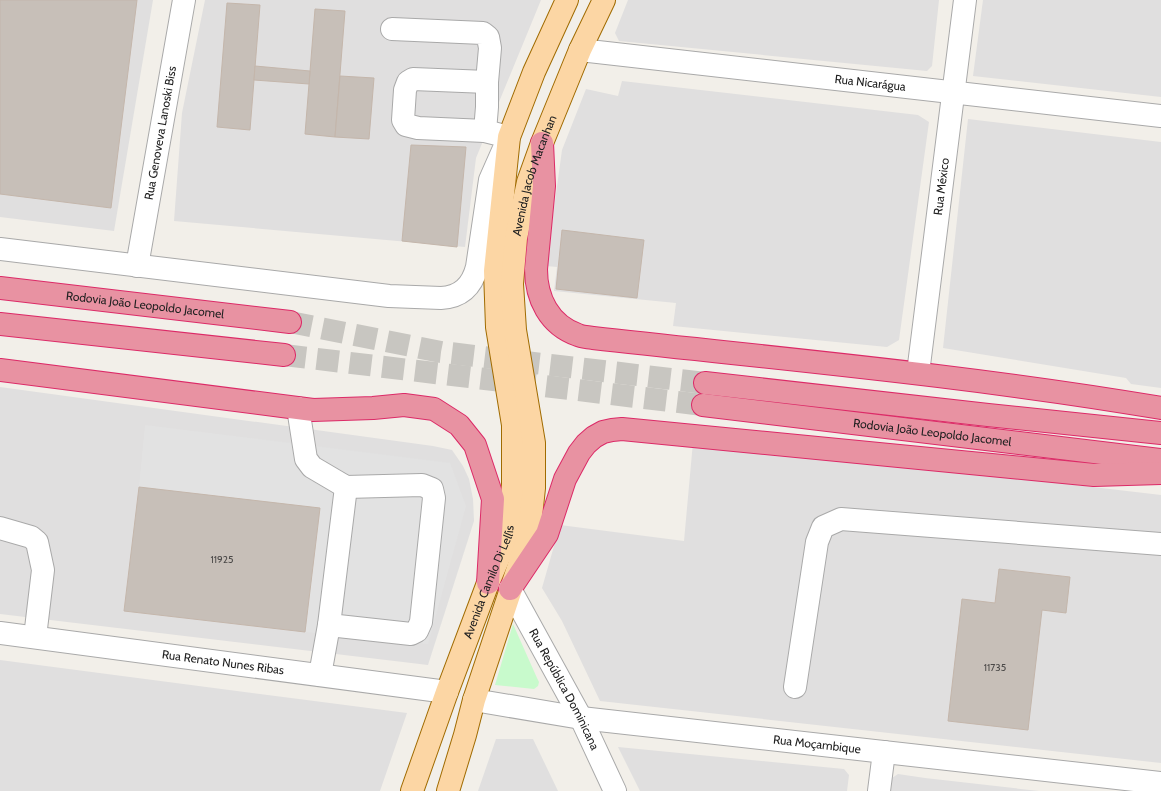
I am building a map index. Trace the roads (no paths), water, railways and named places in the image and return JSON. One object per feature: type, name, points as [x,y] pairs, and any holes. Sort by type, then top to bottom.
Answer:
[{"type":"highway","points":[[542,143],[544,186],[536,269],[538,291],[541,301],[555,321],[578,335],[593,338],[918,373],[1110,399],[1161,408]]},
{"type":"highway","name":"Rodovia João Leopoldo Jacomel","points":[[0,288],[290,322]]},
{"type":"highway","points":[[0,324],[284,355]]},
{"type":"highway","points":[[0,370],[313,410],[373,408],[404,405],[434,409],[459,425],[475,445],[494,499],[488,583]]},
{"type":"highway","name":"Rodovia João Leopoldo Jacomel","points":[[705,383],[1161,433]]},
{"type":"highway","name":"Rodovia João Leopoldo Jacomel","points":[[703,405],[1161,460]]},
{"type":"highway","points":[[510,589],[547,534],[565,479],[579,453],[594,436],[602,432],[612,430],[622,429],[1094,475],[1161,473]]},
{"type":"main road","name":"Avenida Jacob Macanhan","points":[[512,363],[497,327],[495,271],[509,137],[534,72],[567,0]]},
{"type":"main road","name":"Avenida Jacob Macanhan","points":[[512,363],[515,330],[512,284],[516,245],[528,182],[542,143],[580,50],[604,0]]},
{"type":"main road","name":"Avenida Camilo Di Lellis","points":[[412,791],[446,692],[488,583],[509,534],[513,484],[512,363]]},
{"type":"main road","name":"Avenida Camilo Di Lellis","points":[[448,791],[474,700],[529,535],[534,488],[534,443],[512,363]]},
{"type":"street","name":"Rua Genoveva Lanoski Biss","points":[[137,266],[184,0]]},
{"type":"street","name":"Rua México","points":[[918,373],[965,0]]},
{"type":"street","points":[[392,29],[483,33],[488,37],[490,48],[485,130]]},
{"type":"street","name":"Rua Nicarágua","points":[[580,50],[1161,116]]},
{"type":"street","points":[[0,249],[389,296],[449,298],[463,291],[469,285],[474,276],[477,267],[490,180],[509,137],[485,130],[418,128],[406,125],[403,120],[405,90],[408,82],[413,79],[487,82]]},
{"type":"street","points":[[298,408],[306,459],[312,467],[346,487],[422,485],[432,489],[434,498],[421,622],[417,631],[411,634],[329,625]]},
{"type":"street","points":[[320,676],[329,625],[346,487]]},
{"type":"street","points":[[795,687],[816,542],[823,527],[842,519],[1161,544]]},
{"type":"street","points":[[0,528],[31,537],[37,542],[43,570],[35,638]]},
{"type":"street","name":"Rua República Dominicana","points":[[510,589],[581,718],[614,791]]},
{"type":"street","name":"Rua Renato Nunes Ribas","points":[[0,633],[446,692]]},
{"type":"street","name":"Rua Moçambique","points":[[474,700],[581,718],[1161,783]]},
{"type":"street","points":[[879,791],[884,752]]},
{"type":"tunnel","points":[[290,322],[441,352],[705,383]]},
{"type":"tunnel","points":[[284,355],[703,405]]}]
